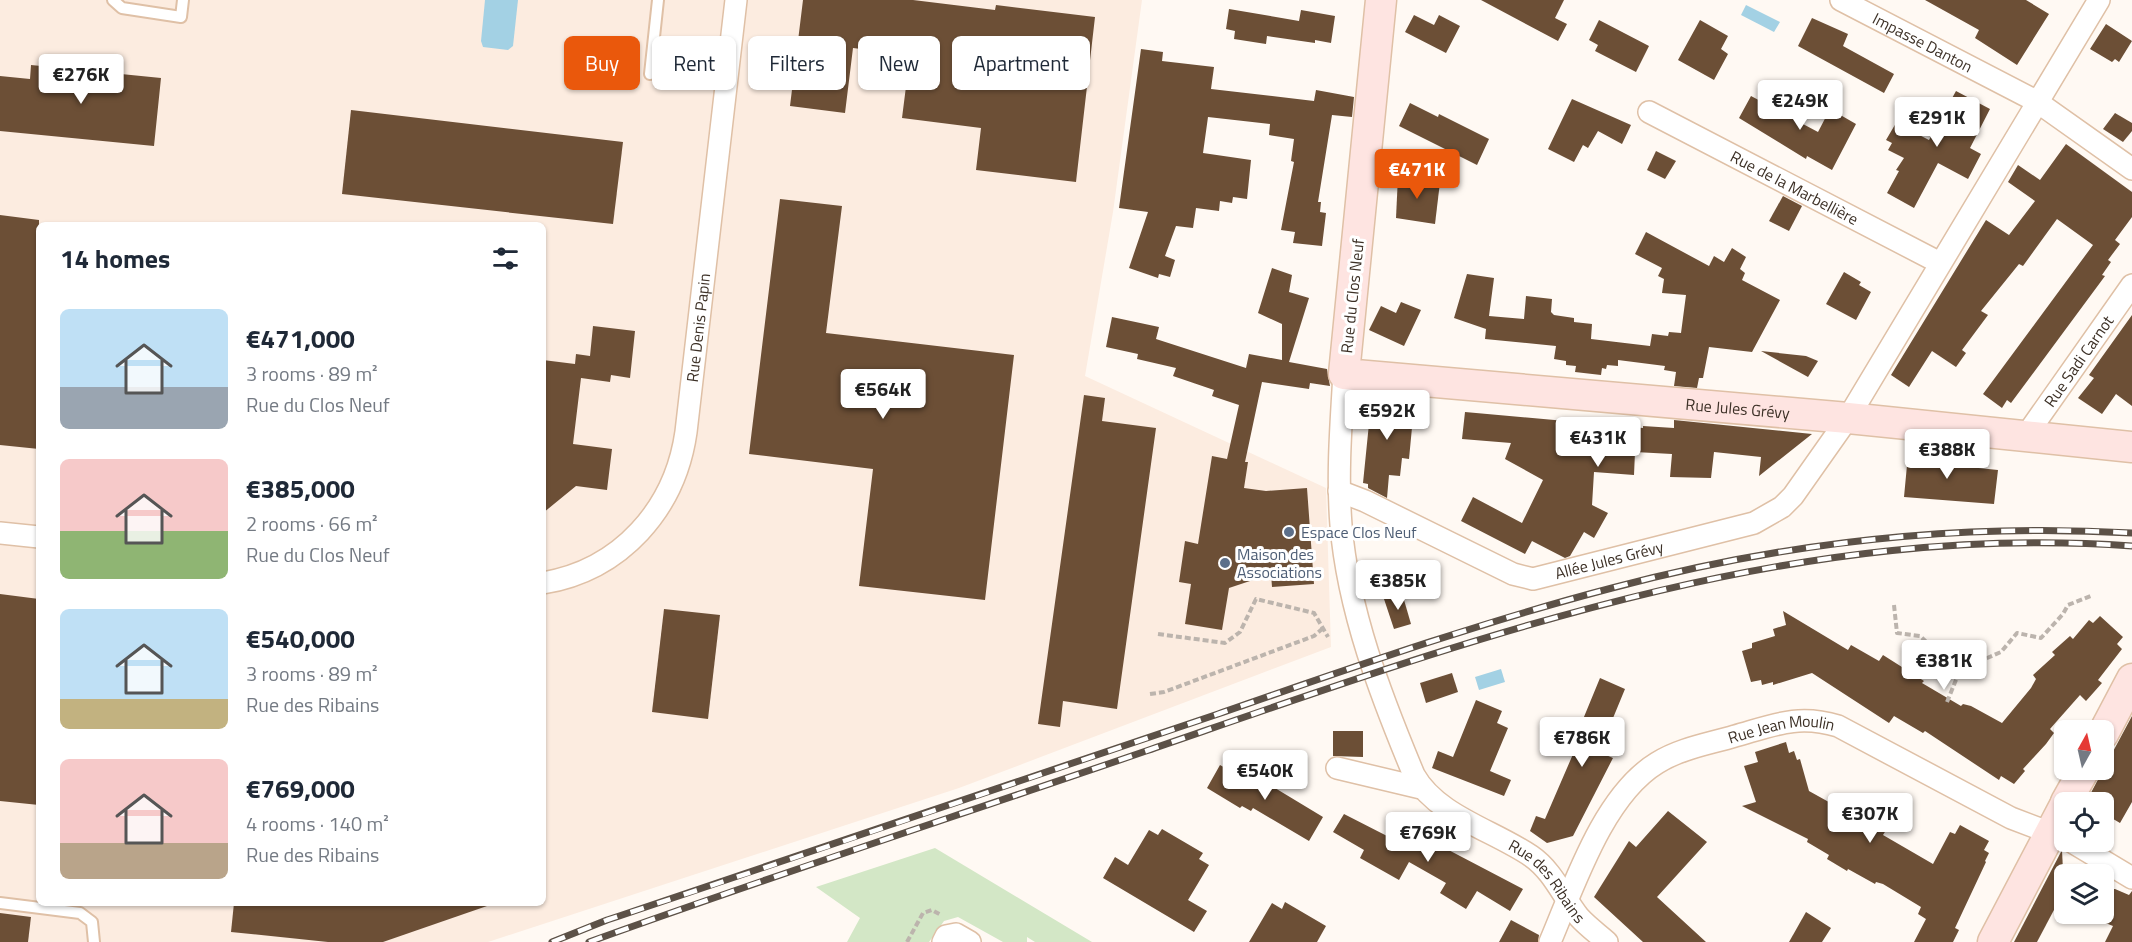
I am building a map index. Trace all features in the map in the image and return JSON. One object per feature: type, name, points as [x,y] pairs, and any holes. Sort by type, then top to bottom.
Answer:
[{"type":"street","name":"Rue Denis Papin","points":[[546,582],[571,576],[622,550],[656,512],[678,472],[686,432],[736,0]]},
{"type":"street","name":"Rue du Clos Neuf","points":[[1372,662],[1348,573],[1339,491],[1344,374],[1381,0]]},
{"type":"street","name":"Impasse Danton","points":[[1841,0],[2036,101],[2132,169]]},
{"type":"street","points":[[1848,418],[2036,101],[2099,0]]},
{"type":"street","name":"Rue de la Marbellière","points":[[1649,112],[1940,263]]},
{"type":"street","name":"Rue Sadi Carnot","points":[[2025,437],[2132,285]]},
{"type":"street","name":"Rue Jules Grévy","points":[[1344,374],[1848,418],[2132,447]]},
{"type":"street","name":"Allée Jules Grévy","points":[[1339,491],[1365,501],[1513,574],[1533,579],[1754,523],[1771,515],[1793,496],[1848,418]]},
{"type":"street","points":[[0,532],[36,537]]},
{"type":"street","name":"Rue des Ribains","points":[[1372,662],[1405,752],[1421,788]]},
{"type":"street","points":[[2110,720],[2132,679]]},
{"type":"street","name":"Rue Jean Moulin","points":[[1550,942],[1605,822],[1643,774],[1677,752],[1786,721],[1811,720],[1838,726],[2011,819],[2054,835]]},
{"type":"street","name":"Rue des Ribains","points":[[1337,768],[1421,788],[1438,802],[1532,856],[1547,870],[1580,918],[1607,942]]},
{"type":"street","points":[[1993,942],[2054,850]]},
{"type":"street","name":"Rue Jean Moulin","points":[[2086,852],[2132,878]]},
{"type":"street","points":[[943,942],[946,936],[956,934],[970,942]]},
{"type":"lane","points":[[113,0],[122,8],[181,17],[183,0]]},
{"type":"lane","points":[[650,74],[658,0]]},
{"type":"lane","points":[[0,903],[80,913],[92,922],[94,942]]},
{"type":"path","points":[[1947,702],[1956,678],[1964,669],[1977,661],[2001,652],[2017,633],[2036,638],[2047,634],[2068,605],[2093,595]]},
{"type":"path","points":[[1158,634],[1225,644],[1240,632],[1256,599],[1314,613],[1328,637]]},
{"type":"path","points":[[1894,605],[1897,633],[1920,636],[1950,664],[1956,678]]},
{"type":"path","points":[[1150,694],[1164,692],[1314,636],[1323,629]]},
{"type":"shaded area","points":[[0,0],[1142,0],[1113,212],[1085,376],[1326,488],[1331,647],[959,788],[488,942],[0,942]]},
{"type":"green space","points":[[935,848],[1092,942],[1035,942],[1027,937],[1027,942],[1003,942],[958,917],[944,921],[929,942],[847,942],[860,918],[816,887]]},
{"type":"water","points":[[485,0],[518,0],[513,46],[508,50],[483,47],[481,41]]},
{"type":"water","points":[[1746,5],[1780,22],[1774,32],[1741,15]]},
{"type":"water","points":[[1501,669],[1505,682],[1479,690],[1475,677]]},
{"type":"building","points":[[803,0],[913,0],[995,10],[996,5],[1095,17],[1090,60],[1090,36],[952,36],[952,90],[1087,90],[1076,182],[976,170],[981,128],[902,118],[906,90],[940,90],[940,36],[858,36],[858,49],[853,48],[845,113],[790,106],[792,90],[846,90],[846,36],[799,36]]},
{"type":"building","points":[[1481,0],[1564,0],[1555,18],[1567,24],[1558,41]]},
{"type":"building","points":[[1925,0],[2026,0],[2049,14],[2017,65],[1975,38],[1979,30]]},
{"type":"building","points":[[1229,9],[1299,21],[1301,10],[1335,16],[1331,43],[1267,36],[1266,44],[1234,39],[1235,31],[1226,29]]},
{"type":"building","points":[[1414,15],[1434,25],[1439,15],[1460,26],[1446,53],[1405,32]]},
{"type":"building","points":[[1812,18],[1848,34],[1843,46],[1894,74],[1884,93],[1798,46]]},
{"type":"building","points":[[1599,20],[1649,46],[1636,72],[1595,51],[1598,45],[1589,40]]},
{"type":"building","points":[[1700,20],[1728,36],[1721,49],[1728,54],[1714,80],[1678,60]]},
{"type":"building","points":[[2106,24],[2132,41],[2119,62],[2115,59],[2112,62],[2090,49]]},
{"type":"building","points":[[1141,49],[1163,52],[1162,61],[1214,67],[1211,89],[1314,101],[1316,90],[1354,97],[1352,117],[1332,115],[1318,202],[1321,202],[1320,212],[1326,213],[1322,246],[1293,243],[1295,232],[1281,230],[1294,162],[1291,161],[1294,139],[1269,135],[1270,124],[1208,117],[1203,153],[1251,160],[1247,199],[1233,197],[1232,203],[1220,201],[1219,211],[1196,208],[1193,228],[1176,226],[1165,256],[1175,260],[1170,277],[1159,274],[1158,278],[1129,268],[1148,212],[1119,208]]},
{"type":"building","points":[[31,65],[161,78],[154,146],[0,131],[0,76],[30,79]]},
{"type":"building","points":[[1956,91],[1990,109],[1970,148],[1981,154],[1968,179],[1938,163],[1914,208],[1887,193],[1899,171],[1896,170],[1904,158],[1888,150],[1892,143],[1886,140],[1896,123],[1929,140]]},
{"type":"building","points":[[1751,96],[1768,105],[1773,96],[1791,106],[1786,115],[1818,132],[1830,109],[1856,124],[1832,170],[1807,156],[1806,159],[1739,118]]},
{"type":"building","points":[[1572,99],[1631,125],[1622,144],[1598,131],[1588,148],[1583,145],[1574,162],[1548,149]]},
{"type":"building","points":[[1410,103],[1438,117],[1439,114],[1489,139],[1477,165],[1399,126]]},
{"type":"building","points":[[351,110],[623,142],[613,224],[342,194]]},
{"type":"building","points":[[2115,113],[2132,123],[2132,131],[2123,142],[2103,129]]},
{"type":"building","points":[[2066,144],[2132,192],[2132,217],[2115,240],[2120,244],[2108,260],[2111,262],[2102,275],[2105,276],[2011,403],[2007,400],[2002,408],[1983,394],[2093,245],[2057,219],[2023,266],[2019,264],[1981,311],[1988,315],[1962,350],[1966,353],[1956,367],[1932,351],[1909,387],[1891,375],[1986,220],[2009,235],[2035,201],[2008,182],[2018,165],[2040,180]]},
{"type":"building","points":[[1656,151],[1676,161],[1665,179],[1647,170]]},
{"type":"building","points":[[1398,176],[1440,182],[1435,224],[1396,218]]},
{"type":"building","points":[[1783,196],[1802,206],[1789,231],[1769,221]]},
{"type":"building","points":[[780,199],[842,206],[826,333],[1014,355],[985,600],[859,586],[873,469],[749,454]]},
{"type":"building","points":[[0,215],[39,220],[39,222],[36,222],[36,449],[0,445]]},
{"type":"building","points":[[1646,232],[1709,266],[1714,256],[1724,262],[1732,248],[1746,257],[1740,269],[1745,273],[1742,280],[1780,300],[1752,352],[1709,347],[1703,378],[1699,378],[1697,388],[1674,386],[1676,372],[1664,370],[1665,366],[1618,360],[1618,366],[1607,365],[1606,369],[1602,368],[1601,375],[1575,372],[1576,366],[1566,365],[1566,361],[1554,359],[1556,346],[1485,339],[1486,329],[1454,318],[1467,274],[1494,278],[1489,316],[1524,319],[1526,296],[1552,299],[1551,312],[1554,315],[1574,318],[1574,322],[1592,324],[1591,339],[1650,346],[1652,334],[1668,336],[1669,332],[1681,333],[1686,295],[1662,293],[1664,279],[1658,276],[1662,268],[1635,254]]},
{"type":"building","points":[[1272,268],[1292,275],[1289,292],[1309,298],[1289,362],[1327,369],[1330,386],[1310,383],[1309,389],[1262,382],[1245,462],[1248,462],[1244,488],[1266,491],[1307,488],[1314,584],[1272,587],[1271,574],[1229,588],[1222,630],[1185,624],[1191,584],[1179,582],[1185,541],[1198,544],[1212,456],[1227,459],[1239,405],[1212,396],[1214,390],[1173,376],[1176,368],[1137,359],[1138,354],[1106,347],[1112,317],[1159,327],[1156,339],[1246,368],[1249,354],[1282,360],[1282,324],[1258,313]]},
{"type":"building","points":[[1844,272],[1861,282],[1859,285],[1871,292],[1856,320],[1826,304]]},
{"type":"building","points":[[1401,302],[1421,310],[1404,346],[1369,330],[1381,306],[1396,313]]},
{"type":"building","points":[[2132,315],[2132,406],[2116,394],[2102,414],[2078,398],[2094,378],[2089,375]]},
{"type":"building","points":[[593,326],[635,331],[630,378],[611,375],[610,382],[581,378],[573,444],[612,449],[607,490],[576,486],[546,511],[546,360],[575,364],[576,354],[590,356]]},
{"type":"building","points":[[1761,351],[1806,356],[1818,361],[1808,377]]},
{"type":"building","points":[[1372,394],[1411,398],[1410,417],[1413,417],[1409,459],[1402,458],[1400,476],[1389,475],[1387,498],[1368,488],[1368,484],[1363,483]]},
{"type":"building","points":[[1084,395],[1105,398],[1102,421],[1156,428],[1117,709],[1063,701],[1060,727],[1038,724]]},
{"type":"building","points":[[1465,412],[1643,428],[1643,426],[1674,428],[1674,420],[1812,434],[1759,476],[1761,457],[1714,452],[1711,478],[1670,477],[1672,454],[1635,452],[1634,475],[1594,472],[1592,505],[1608,513],[1594,538],[1584,532],[1570,556],[1565,558],[1532,541],[1525,554],[1461,521],[1473,497],[1522,523],[1543,480],[1505,459],[1511,443],[1462,439]]},
{"type":"building","points":[[1909,444],[1928,446],[1927,461],[1930,463],[1998,470],[1994,504],[1904,497]]},
{"type":"building","points":[[1402,593],[1411,624],[1394,629],[1384,599]]},
{"type":"building","points":[[0,594],[36,599],[36,805],[0,801]]},
{"type":"building","points":[[664,609],[720,615],[708,719],[652,712]]},
{"type":"building","points":[[1783,611],[1848,650],[1851,645],[1879,661],[1883,655],[1924,681],[1922,683],[1961,706],[1963,704],[1971,706],[2002,723],[2031,688],[2036,679],[2033,675],[2055,655],[2052,652],[2070,636],[2073,639],[2089,620],[2093,623],[2100,616],[2123,637],[2117,644],[2122,649],[2098,680],[2102,683],[2086,701],[2080,695],[2058,720],[2054,720],[2054,724],[2050,729],[2054,733],[2023,769],[2025,771],[2014,784],[2001,776],[1999,780],[1925,731],[1923,733],[1894,716],[1889,723],[1812,673],[1773,685],[1773,682],[1762,685],[1761,680],[1751,682],[1742,651],[1752,648],[1752,643],[1775,636],[1773,629],[1786,625]]},
{"type":"building","points":[[1452,673],[1458,692],[1426,703],[1420,683]]},
{"type":"building","points":[[1600,678],[1625,689],[1599,752],[1613,758],[1573,836],[1547,843],[1530,831],[1536,816],[1545,819],[1583,731],[1579,729]]},
{"type":"building","points":[[1476,700],[1502,711],[1497,723],[1508,728],[1490,771],[1511,780],[1504,796],[1432,768],[1438,751],[1453,757]]},
{"type":"building","points":[[2132,716],[2132,802],[2120,823],[2114,819],[2114,792],[2091,792],[2098,780],[2114,780],[2114,750]]},
{"type":"building","points":[[1333,731],[1363,731],[1363,757],[1333,756]]},
{"type":"building","points":[[1786,742],[1789,753],[1794,751],[1797,760],[1800,759],[1809,791],[1863,821],[1866,815],[1888,827],[1883,835],[1933,864],[1950,832],[1955,834],[1960,825],[1989,841],[1984,850],[1989,853],[1986,862],[1955,928],[1959,930],[1953,942],[1914,942],[1926,919],[1918,914],[1921,907],[1883,884],[1876,882],[1875,884],[1848,869],[1847,871],[1827,859],[1829,855],[1807,842],[1808,839],[1742,806],[1756,802],[1744,766],[1758,762],[1755,752]]},
{"type":"building","points":[[1220,765],[1234,773],[1237,769],[1275,788],[1323,817],[1309,841],[1253,808],[1251,811],[1242,806],[1240,808],[1207,788]]},
{"type":"building","points":[[1668,811],[1707,842],[1657,897],[1706,942],[1643,942],[1594,897],[1629,841],[1636,847]]},
{"type":"building","points":[[1344,814],[1389,837],[1397,823],[1523,889],[1510,911],[1477,891],[1466,909],[1440,893],[1446,883],[1409,862],[1399,880],[1360,858],[1364,850],[1333,832]]},
{"type":"building","points":[[1162,829],[1203,853],[1199,859],[1209,865],[1188,900],[1207,911],[1194,932],[1103,878],[1115,857],[1128,865],[1149,830],[1158,835]]},
{"type":"building","points":[[2061,852],[2062,852],[2063,864],[2055,864]]},
{"type":"building","points":[[2054,865],[2054,910],[2037,942],[2014,942]]},
{"type":"building","points":[[2114,889],[2129,895],[2132,891],[2132,942],[2105,942],[2113,926],[2108,924],[2114,924]]},
{"type":"building","points":[[1285,902],[1326,926],[1317,942],[1249,942],[1272,903],[1282,909]]},
{"type":"building","points":[[234,906],[487,906],[383,942],[328,942],[231,932]]},
{"type":"building","points":[[1806,912],[1831,928],[1822,942],[1789,942]]},
{"type":"building","points":[[0,913],[31,917],[28,942],[0,942]]},
{"type":"building","points":[[1511,920],[1539,935],[1538,942],[1499,942]]},
{"type":"railway","points":[[552,942],[607,920],[1364,664],[1463,631],[1612,588],[1740,559],[1870,540],[2001,531],[2132,533]]},
{"type":"railway","points":[[589,942],[1387,669],[1508,631],[1630,598],[1753,571],[1877,552],[2004,543],[2132,546]]},
{"type":"place","name":"Espace Clos Neuf","points":[[1289,532]]},
{"type":"place","name":"Maison des Associations","points":[[1225,563]]}]
